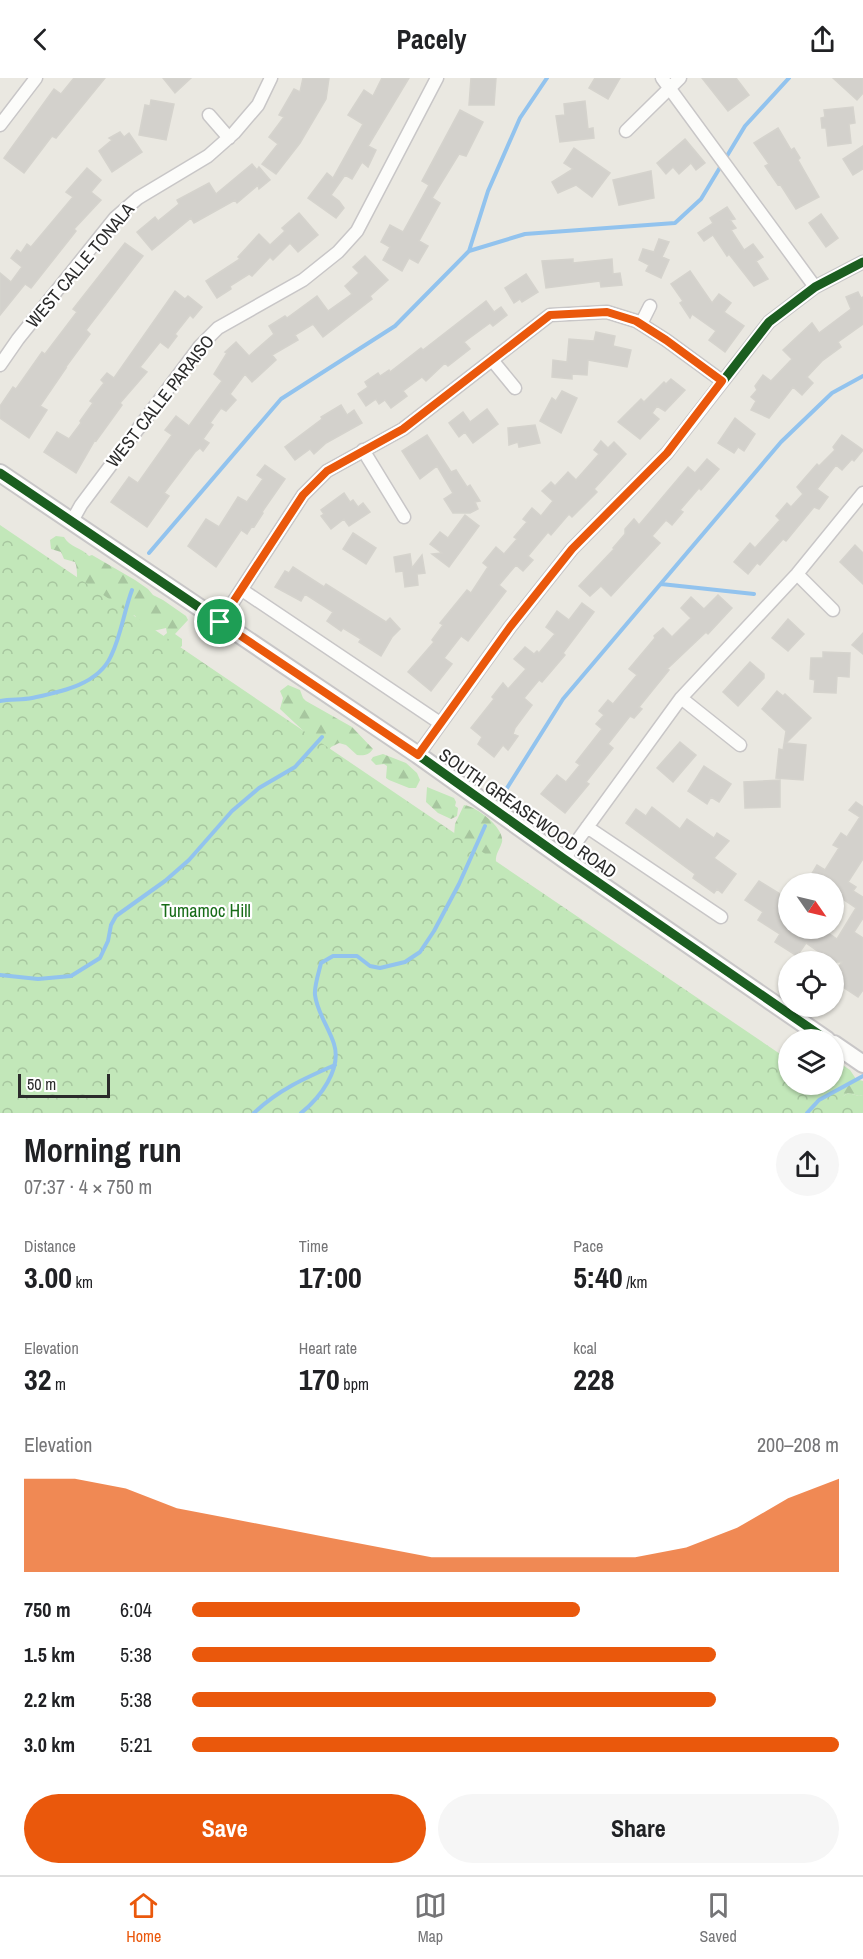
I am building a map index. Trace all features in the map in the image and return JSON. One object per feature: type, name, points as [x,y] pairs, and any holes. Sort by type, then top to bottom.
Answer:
[{"type":"main road","name":"SOUTH GREASEWOOD ROAD","points":[[0,473],[418,755],[564,859],[811,1029]]},
{"type":"main road","points":[[844,1051],[863,1064]]},
{"type":"street","points":[[0,125],[36,78]]},
{"type":"street","name":"WEST CALLE TONALA","points":[[0,365],[18,339],[115,218],[138,198],[208,156],[229,138],[258,105],[271,78]]},
{"type":"street","name":"WEST CALLE PARAISO","points":[[72,521],[81,505],[200,346],[218,328],[303,280],[338,252],[357,231],[437,78]]},
{"type":"street","points":[[626,131],[667,83],[680,78]]},
{"type":"street","points":[[667,83],[815,287]]},
{"type":"street","points":[[209,115],[229,138]]},
{"type":"street","points":[[418,755],[510,627],[572,549],[667,453],[769,322],[815,287],[863,262]]},
{"type":"street","points":[[641,324],[651,306]]},
{"type":"street","points":[[220,622],[303,495],[327,471],[403,429],[550,315],[607,312],[641,324],[722,381]]},
{"type":"street","points":[[492,360],[515,388]]},
{"type":"street","points":[[363,450],[404,516]]},
{"type":"street","points":[[564,859],[681,698],[797,574],[863,494]]},
{"type":"street","points":[[797,574],[833,610]]},
{"type":"street","name":"SOUTH GREASEWOOD ROAD","points":[[242,590],[440,723]]},
{"type":"street","points":[[681,698],[740,745]]},
{"type":"street","name":"SOUTH GREASEWOOD ROAD","points":[[587,827],[721,917]]},
{"type":"green space","name":"Tumamoc Hill","points":[[0,525],[778,1053],[778,1095],[841,1095],[863,1110],[863,1113],[0,1113]]},
{"type":"green space","points":[[56,536],[64,537],[89,556],[92,555],[135,580],[153,595],[186,616],[188,620],[175,634],[182,639],[182,646],[174,652],[167,651],[161,638],[167,633],[166,628],[153,631],[148,629],[134,634],[131,627],[136,617],[134,615],[127,624],[118,623],[103,667],[90,677],[81,677],[80,673],[88,671],[88,664],[78,660],[73,655],[73,651],[77,649],[80,653],[86,646],[89,647],[90,653],[97,649],[101,651],[106,635],[101,627],[100,618],[94,619],[77,613],[85,604],[94,606],[97,611],[102,610],[107,618],[111,618],[115,612],[111,604],[96,598],[91,592],[80,589],[75,562],[64,559],[61,552],[51,549],[50,540]]},
{"type":"green space","points":[[288,685],[300,690],[306,701],[352,727],[373,749],[366,755],[357,755],[346,745],[339,743],[331,747],[327,753],[280,709],[283,698],[280,691]]},
{"type":"green space","points":[[383,754],[406,763],[417,773],[420,780],[416,788],[409,788],[386,778],[387,766],[376,765],[371,760]]},
{"type":"green space","points":[[427,787],[454,798],[455,806],[458,808],[457,816],[451,819],[438,813],[426,802]]},
{"type":"green space","points":[[464,805],[483,814],[499,831],[502,842],[496,865],[454,835],[455,824]]},
{"type":"green space","points":[[844,1066],[856,1079],[863,1081],[863,1095],[848,1093],[842,1097],[788,1113],[807,1095],[844,1095]]},
{"type":"green space","points":[[848,1093],[863,1095],[863,1113],[837,1113],[842,1097]]},
{"type":"building","points":[[74,78],[105,78],[56,138],[52,136],[24,173],[4,158],[54,89],[61,94]]},
{"type":"building","points":[[163,78],[191,78],[175,93]]},
{"type":"building","points":[[303,78],[329,78],[326,99],[300,143],[276,174],[262,164],[278,144],[269,137],[284,117],[279,115],[294,89],[300,92]]},
{"type":"building","points":[[382,78],[409,78],[368,146],[376,150],[368,167],[362,162],[352,179],[345,175],[331,195],[344,208],[336,218],[308,198],[327,173],[333,178],[363,124],[348,115],[364,90],[373,96]]},
{"type":"building","points":[[471,78],[496,78],[494,105],[469,105]]},
{"type":"building","points":[[595,78],[620,78],[608,99],[589,88]]},
{"type":"building","points":[[702,78],[736,78],[749,95],[728,111]]},
{"type":"building","points":[[833,78],[863,78],[863,93],[857,100]]},
{"type":"building","points":[[151,100],[174,104],[166,140],[139,135],[145,105],[150,106]]},
{"type":"building","points":[[585,101],[588,129],[593,128],[594,138],[560,142],[556,116],[565,115],[564,104]]},
{"type":"building","points":[[853,107],[855,123],[849,124],[851,143],[828,146],[826,128],[822,128],[821,118],[825,117],[824,110]]},
{"type":"building","points":[[460,110],[483,122],[466,156],[459,154],[432,198],[440,203],[419,241],[428,246],[418,263],[409,258],[402,271],[383,260],[390,247],[381,242],[390,225],[403,232],[429,185],[422,181]]},
{"type":"building","points":[[778,128],[791,150],[794,148],[800,158],[798,160],[819,197],[796,209],[765,166],[769,164],[754,143]]},
{"type":"building","points":[[120,132],[124,137],[129,133],[142,152],[112,172],[99,151],[112,140],[109,138]]},
{"type":"building","points":[[685,139],[705,163],[696,170],[691,163],[679,174],[673,167],[666,174],[657,163]]},
{"type":"building","points":[[863,146],[863,169],[853,175],[843,159]]},
{"type":"building","points":[[574,148],[610,173],[592,197],[576,185],[558,193],[552,182],[573,169],[564,163]]},
{"type":"building","points":[[252,164],[257,170],[259,167],[270,180],[259,189],[258,185],[237,203],[235,200],[194,223],[191,218],[152,250],[137,232],[155,217],[158,221],[179,204],[177,200],[209,183],[216,194]]},
{"type":"building","points":[[87,168],[101,180],[91,192],[101,200],[74,229],[76,231],[31,288],[25,284],[0,315],[0,273],[11,282],[22,267],[11,258],[17,250],[21,253],[27,244],[31,247],[73,197],[66,192]]},
{"type":"building","points":[[651,171],[654,198],[619,205],[613,180]]},
{"type":"building","points":[[727,207],[735,219],[730,220],[736,228],[731,230],[744,250],[753,244],[763,257],[756,261],[768,279],[754,286],[729,254],[727,256],[713,235],[704,241],[698,233],[713,223],[710,218]]},
{"type":"building","points":[[299,213],[318,235],[298,252],[290,243],[273,260],[270,257],[252,276],[249,274],[217,298],[206,281],[240,259],[238,257],[259,234],[270,245],[285,231],[282,228]]},
{"type":"building","points":[[821,214],[838,238],[826,247],[809,223]]},
{"type":"building","points":[[659,239],[669,242],[662,257],[669,260],[661,278],[646,271],[649,265],[639,260],[643,249],[654,252]]},
{"type":"building","points":[[125,243],[143,256],[86,330],[90,334],[40,406],[47,410],[29,438],[0,418],[0,406],[13,387],[16,389],[42,352],[45,354],[77,312],[73,309]]},
{"type":"building","points":[[365,256],[388,280],[370,296],[372,299],[323,337],[313,324],[295,335],[298,340],[272,355],[276,360],[252,382],[245,374],[230,394],[236,400],[226,411],[221,408],[210,423],[213,425],[203,439],[209,443],[203,451],[200,448],[195,452],[164,493],[169,496],[147,527],[111,502],[129,477],[138,483],[172,435],[165,430],[176,416],[189,426],[222,381],[214,374],[227,353],[225,352],[236,342],[249,356],[274,334],[269,326],[285,316],[287,318],[317,296],[328,311],[352,294],[345,286],[359,273],[353,267]]},
{"type":"building","points":[[573,259],[573,263],[612,259],[613,274],[620,273],[622,285],[601,287],[600,281],[546,288],[542,261]]},
{"type":"building","points":[[690,271],[712,303],[719,294],[731,303],[724,312],[744,326],[725,352],[709,340],[716,331],[692,314],[690,318],[680,303],[683,301],[671,284]]},
{"type":"building","points":[[526,274],[538,292],[522,302],[520,299],[514,303],[505,288]]},
{"type":"building","points":[[175,291],[185,299],[188,296],[202,307],[193,318],[190,315],[175,334],[177,336],[168,348],[160,342],[140,367],[147,372],[120,403],[122,405],[95,440],[76,473],[44,452],[57,432],[69,439],[93,403],[90,401],[104,383],[101,380],[107,373],[114,378]]},
{"type":"building","points":[[858,292],[861,298],[863,297],[863,324],[838,342],[841,347],[822,361],[807,377],[813,383],[802,395],[793,387],[769,418],[751,410],[756,401],[751,397],[757,390],[755,386],[763,375],[771,381],[792,359],[783,350],[812,323],[819,333],[851,309],[846,297]]},
{"type":"building","points":[[486,301],[494,312],[501,307],[507,315],[493,326],[490,323],[464,342],[470,349],[448,366],[445,363],[426,381],[422,377],[403,391],[407,396],[391,408],[385,400],[379,404],[376,399],[366,406],[358,394],[368,387],[365,382],[378,373],[380,376],[389,370],[390,372],[421,348],[423,350]]},
{"type":"building","points":[[596,332],[615,336],[613,346],[631,350],[627,367],[588,360],[587,375],[572,374],[572,379],[552,377],[553,360],[567,362],[569,339],[594,341]]},
{"type":"building","points":[[671,379],[685,390],[665,411],[657,406],[652,413],[659,419],[640,439],[618,422],[641,399],[644,402],[664,382],[666,384]]},
{"type":"building","points":[[562,391],[577,398],[561,433],[540,421],[552,398],[556,401]]},
{"type":"building","points":[[341,405],[347,415],[354,410],[362,423],[326,443],[314,454],[310,449],[295,460],[285,447],[322,419],[321,417]]},
{"type":"building","points":[[487,409],[498,424],[473,443],[465,432],[459,437],[449,423],[463,412],[470,422]]},
{"type":"building","points":[[735,418],[755,434],[744,451],[738,447],[734,453],[718,443]]},
{"type":"building","points":[[535,425],[540,443],[519,447],[518,442],[509,445],[508,428]]},
{"type":"building","points":[[427,435],[451,472],[456,470],[467,487],[470,485],[480,501],[475,502],[478,509],[470,513],[453,513],[444,499],[453,493],[437,466],[420,479],[402,451]]},
{"type":"building","points":[[842,435],[863,450],[842,470],[836,465],[817,489],[828,497],[819,509],[814,507],[786,541],[783,539],[760,565],[757,563],[748,574],[734,562],[750,543],[755,548],[780,520],[776,516],[787,503],[791,507],[803,494],[797,487],[817,464],[819,466],[835,450],[833,447]]},
{"type":"building","points":[[601,441],[608,448],[614,442],[626,454],[594,489],[597,492],[572,517],[569,514],[551,535],[548,532],[528,556],[533,560],[523,571],[516,565],[499,585],[506,591],[468,641],[461,636],[444,658],[452,664],[431,691],[408,672],[434,642],[432,640],[443,625],[440,623],[467,590],[471,593],[488,567],[483,563],[496,547],[504,554],[517,539],[514,537],[527,522],[523,519],[532,508],[541,516],[553,501],[542,491],[551,482],[555,486],[568,472],[576,480],[599,454],[594,450]]},
{"type":"building","points":[[707,459],[719,469],[680,510],[683,512],[672,525],[666,520],[652,536],[660,543],[611,596],[601,586],[590,596],[579,586],[614,549],[625,534],[625,529],[634,519],[639,525],[688,467],[695,473]]},
{"type":"building","points":[[265,465],[285,479],[254,527],[252,526],[247,534],[241,530],[216,567],[188,546],[206,519],[219,527],[238,497],[247,502],[263,479],[257,475]]},
{"type":"building","points":[[344,493],[350,502],[353,500],[358,507],[363,503],[370,512],[349,526],[344,519],[331,529],[321,516],[324,514],[321,510]]},
{"type":"building","points":[[465,515],[479,526],[449,567],[432,554],[442,553],[430,544],[440,532],[448,538]]},
{"type":"building","points":[[353,533],[376,548],[366,564],[343,549]]},
{"type":"building","points":[[855,545],[863,553],[863,584],[840,562]]},
{"type":"building","points":[[410,554],[412,568],[422,555],[425,573],[417,574],[418,585],[405,587],[403,571],[396,572],[394,557]]},
{"type":"building","points":[[293,567],[324,587],[326,584],[386,622],[390,618],[400,629],[392,637],[381,656],[359,642],[361,639],[343,628],[341,631],[327,621],[333,612],[305,594],[301,601],[275,587],[285,571],[289,573]]},
{"type":"building","points":[[718,595],[732,608],[708,634],[706,632],[667,669],[669,670],[639,707],[642,709],[634,718],[630,716],[608,744],[613,748],[586,782],[589,784],[565,813],[541,794],[557,775],[566,782],[580,765],[576,762],[602,729],[596,724],[604,715],[599,711],[608,700],[613,704],[637,675],[629,669],[655,638],[654,636],[663,628],[672,637],[691,618],[681,608],[691,597],[704,609]]},
{"type":"building","points":[[582,603],[594,612],[563,653],[565,655],[542,682],[539,680],[524,698],[532,705],[515,728],[513,734],[518,736],[508,750],[503,745],[494,757],[478,744],[482,737],[471,728],[494,699],[492,697],[503,683],[508,689],[526,669],[514,659],[525,647],[534,654],[537,651],[539,653],[555,634],[546,627],[557,611],[569,620]]},
{"type":"building","points":[[788,619],[804,634],[788,651],[772,638]]},
{"type":"building","points":[[863,633],[863,654],[852,645]]},
{"type":"building","points":[[823,652],[850,653],[849,677],[837,676],[836,693],[814,692],[815,680],[810,679],[811,658],[823,658]]},
{"type":"building","points":[[750,662],[764,674],[764,678],[738,706],[723,692]]},
{"type":"building","points":[[777,691],[783,696],[785,694],[811,718],[786,743],[806,745],[803,780],[776,778],[779,749],[783,750],[786,731],[762,709]]},
{"type":"building","points":[[680,742],[696,755],[673,782],[657,768]]},
{"type":"building","points":[[704,766],[731,784],[719,802],[711,797],[707,804],[688,791]]},
{"type":"building","points":[[780,780],[780,807],[745,808],[744,782]]},
{"type":"building","points":[[856,802],[863,807],[863,859],[848,882],[856,887],[853,891],[863,897],[863,918],[854,932],[863,938],[863,990],[858,997],[844,988],[844,951],[817,951],[806,943],[800,951],[789,951],[775,942],[778,937],[844,939],[844,928],[856,908],[844,900],[844,873],[812,873],[817,865],[825,870],[839,848],[833,845],[841,833],[847,837],[860,817],[849,810]]},
{"type":"building","points":[[652,807],[680,829],[687,819],[714,838],[717,833],[729,841],[714,858],[736,874],[722,893],[717,889],[714,893],[693,878],[695,874],[626,823],[636,809],[646,816]]},
{"type":"building","points":[[759,881],[778,893],[778,933],[758,920],[763,912],[745,900]]},
{"type":"waterway","points":[[149,553],[281,399],[395,326],[469,251],[488,191],[520,118],[547,78]]},
{"type":"waterway","points":[[469,251],[525,234],[675,223],[701,199],[745,126],[789,78]]},
{"type":"waterway","points":[[502,796],[563,699],[781,442],[832,393],[863,376]]},
{"type":"waterway","points":[[661,584],[754,594]]},
{"type":"waterway","points":[[0,701],[28,699],[54,693],[77,686],[97,674],[111,656],[132,590]]},
{"type":"waterway","points":[[0,975],[38,979],[71,976],[100,958],[116,916],[165,881],[189,860],[232,811],[259,788],[295,767],[322,737]]},
{"type":"waterway","points":[[301,1113],[322,1091],[335,1063],[334,1044],[318,1008],[315,995],[321,963],[333,956],[357,956],[370,966],[380,968],[405,962],[420,952],[459,884],[485,826]]},
{"type":"waterway","points":[[254,1113],[282,1091],[335,1065]]},
{"type":"waterway","points":[[807,1113],[819,1100],[863,1076]]},
{"type":"cycle path","points":[[418,755],[510,627],[572,549],[667,453],[769,322],[815,287],[863,262]]},
{"type":"cycle path","points":[[0,473],[418,755],[564,859],[811,1029]]},
{"type":"route","points":[[607,312],[636,321],[722,381],[667,453],[572,549],[510,627],[418,755],[220,622],[303,495],[327,471],[403,429],[550,315],[607,312]]}]
